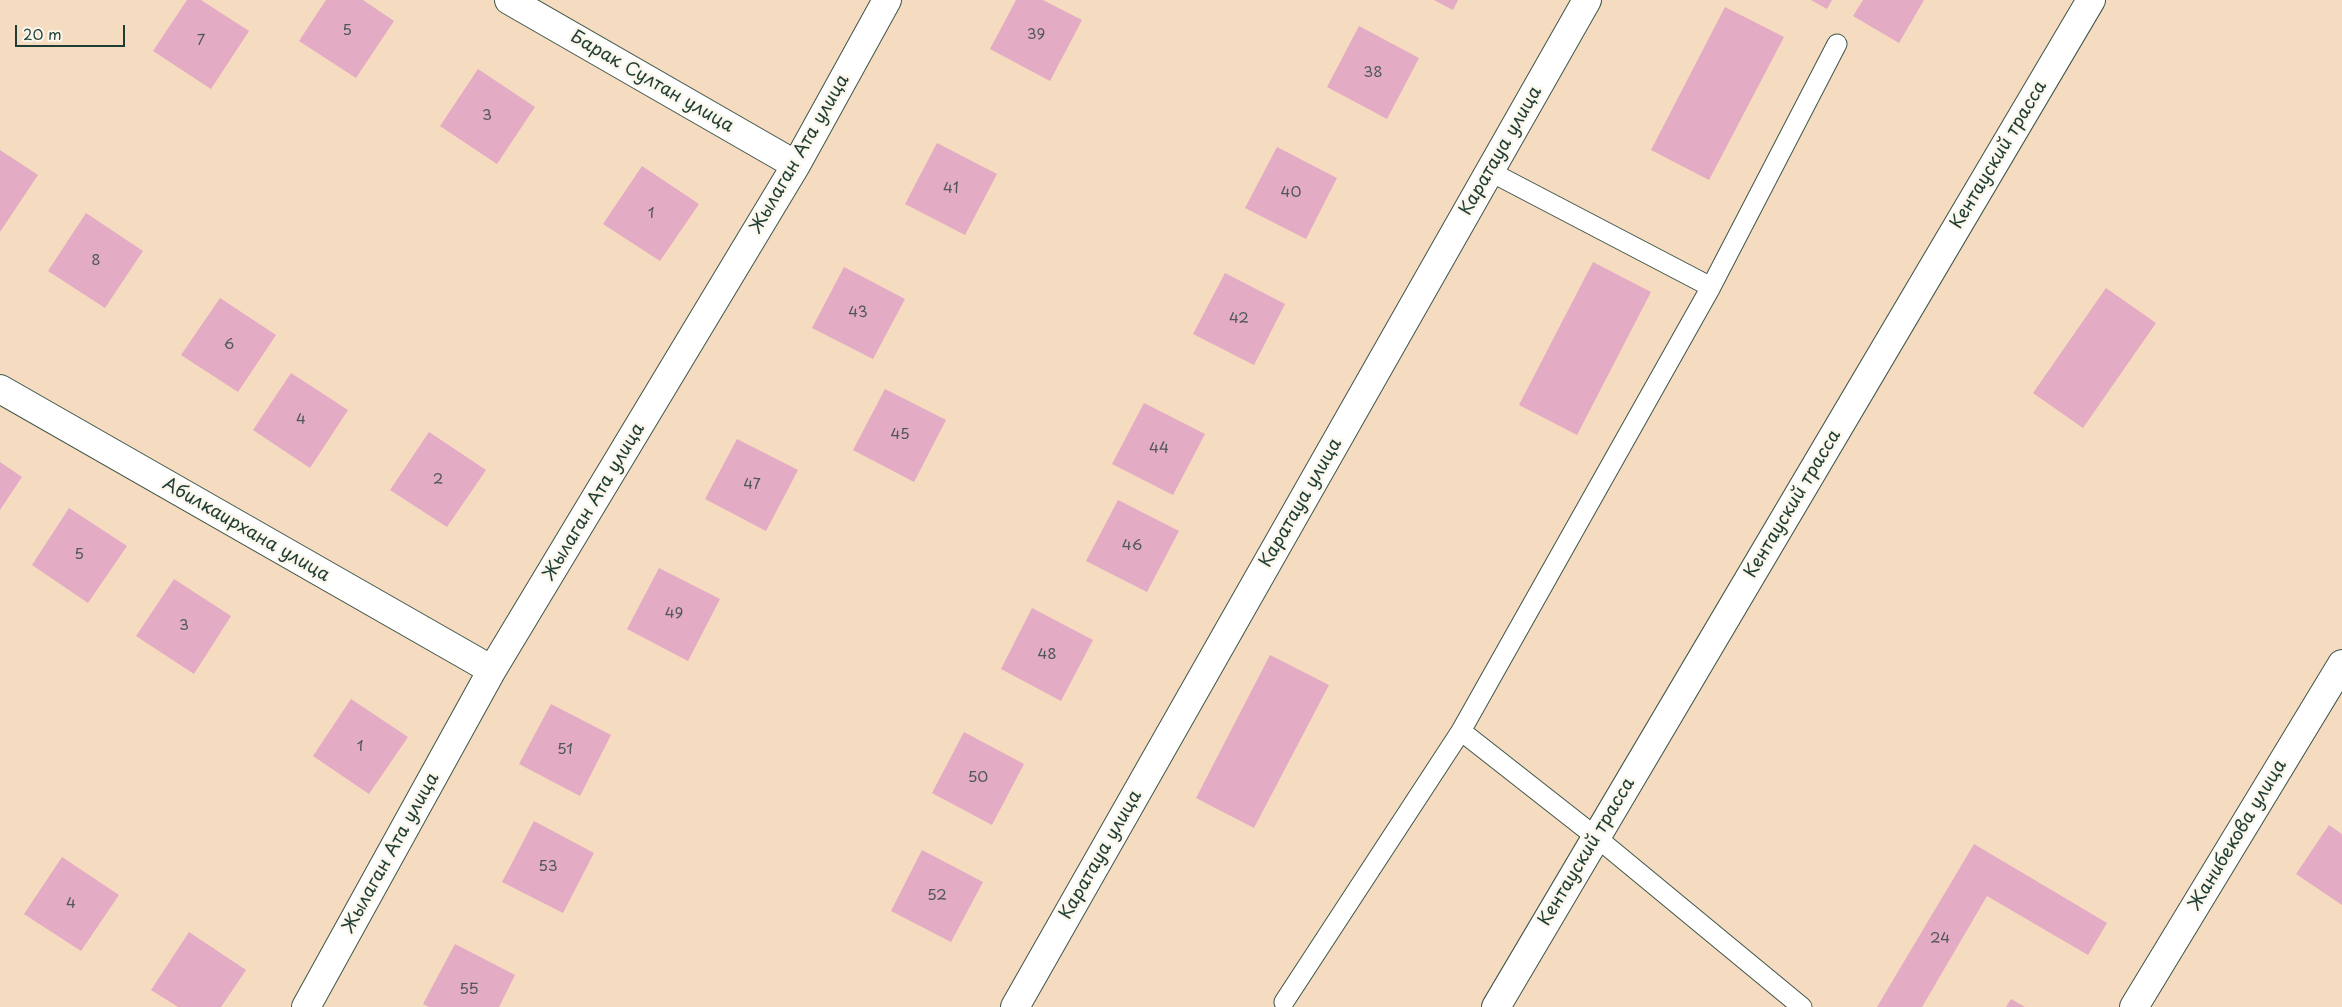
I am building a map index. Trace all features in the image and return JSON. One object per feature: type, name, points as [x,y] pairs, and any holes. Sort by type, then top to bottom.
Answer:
[{"type":"street","name":"Барак Султан улица","points":[[509,0],[796,165]]},
{"type":"street","name":"Жылаган Ата улица","points":[[306,1007],[492,670],[796,165],[887,0]]},
{"type":"street","name":"Каратауа улица","points":[[1015,1007],[1587,0]]},
{"type":"street","name":"Кентауский трасса","points":[[1496,1007],[2091,0]]},
{"type":"street","name":"Абилкаирхана улица","points":[[0,389],[492,670]]},
{"type":"street","name":"Жанибекова улица","points":[[2134,1007],[2342,664]]},
{"type":"lane","points":[[1284,1002],[1461,731],[1711,287],[1836,44]]},
{"type":"lane","points":[[1489,170],[1711,287]]},
{"type":"lane","points":[[1461,731],[1596,837],[1802,1007]]},
{"type":"building","points":[[187,0],[201,0],[249,31],[211,89],[153,51]]},
{"type":"building","points":[[326,0],[363,0],[394,21],[356,78],[299,41]]},
{"type":"building","points":[[1016,0],[1043,0],[1082,20],[1050,81],[990,49]]},
{"type":"building","points":[[1434,0],[1458,0],[1453,10]]},
{"type":"building","points":[[1811,0],[1832,0],[1827,9]]},
{"type":"building","points":[[1863,0],[1924,0],[1899,43],[1853,16]]},
{"type":"building","points":[[1725,7],[1784,37],[1709,180],[1651,150]]},
{"type":"building","points":[[1359,26],[1419,58],[1387,119],[1327,87]]},
{"type":"building","points":[[478,69],[535,107],[497,164],[440,126]]},
{"type":"building","points":[[937,143],[997,174],[965,235],[905,204]]},
{"type":"building","points":[[1277,147],[1337,178],[1306,239],[1245,208]]},
{"type":"building","points":[[0,150],[38,175],[0,232]]},
{"type":"building","points":[[642,166],[699,204],[660,261],[603,224]]},
{"type":"building","points":[[86,213],[143,251],[105,308],[48,271]]},
{"type":"building","points":[[1593,262],[1651,292],[1577,435],[1519,405]]},
{"type":"building","points":[[844,267],[905,299],[873,359],[812,328]]},
{"type":"building","points":[[1225,273],[1285,304],[1254,365],[1193,334]]},
{"type":"building","points":[[2106,288],[2156,323],[2083,428],[2033,393]]},
{"type":"building","points":[[220,298],[276,335],[238,392],[181,355]]},
{"type":"building","points":[[291,373],[348,410],[310,468],[253,430]]},
{"type":"building","points":[[885,389],[946,420],[914,482],[853,450]]},
{"type":"building","points":[[1144,403],[1205,434],[1173,495],[1112,464]]},
{"type":"building","points":[[429,432],[486,470],[447,527],[390,490]]},
{"type":"building","points":[[737,439],[798,470],[766,531],[705,499]]},
{"type":"building","points":[[0,462],[22,477],[0,510]]},
{"type":"building","points":[[1118,500],[1179,531],[1147,592],[1086,561]]},
{"type":"building","points":[[69,508],[127,546],[88,603],[32,565]]},
{"type":"building","points":[[659,568],[720,599],[688,661],[627,629]]},
{"type":"building","points":[[174,579],[231,616],[194,674],[136,636]]},
{"type":"building","points":[[1032,608],[1093,640],[1061,701],[1001,669]]},
{"type":"building","points":[[1270,655],[1329,685],[1254,828],[1196,798]]},
{"type":"building","points":[[351,699],[408,737],[369,794],[313,756]]},
{"type":"building","points":[[551,704],[611,735],[580,796],[519,764]]},
{"type":"building","points":[[964,732],[1024,764],[992,825],[932,793]]},
{"type":"building","points":[[534,821],[594,853],[563,913],[502,882]]},
{"type":"building","points":[[2329,825],[2342,834],[2342,905],[2296,874]]},
{"type":"building","points":[[1974,844],[2107,923],[2088,955],[1987,896],[1922,1007],[1877,1007]]},
{"type":"building","points":[[922,850],[983,882],[951,942],[891,911]]},
{"type":"building","points":[[62,857],[119,895],[81,951],[24,914]]},
{"type":"building","points":[[189,932],[246,970],[221,1007],[178,1007],[151,990]]},
{"type":"building","points":[[455,944],[515,975],[499,1007],[429,1007],[423,1004]]},
{"type":"building","points":[[2011,999],[2025,1007],[2006,1007]]}]
